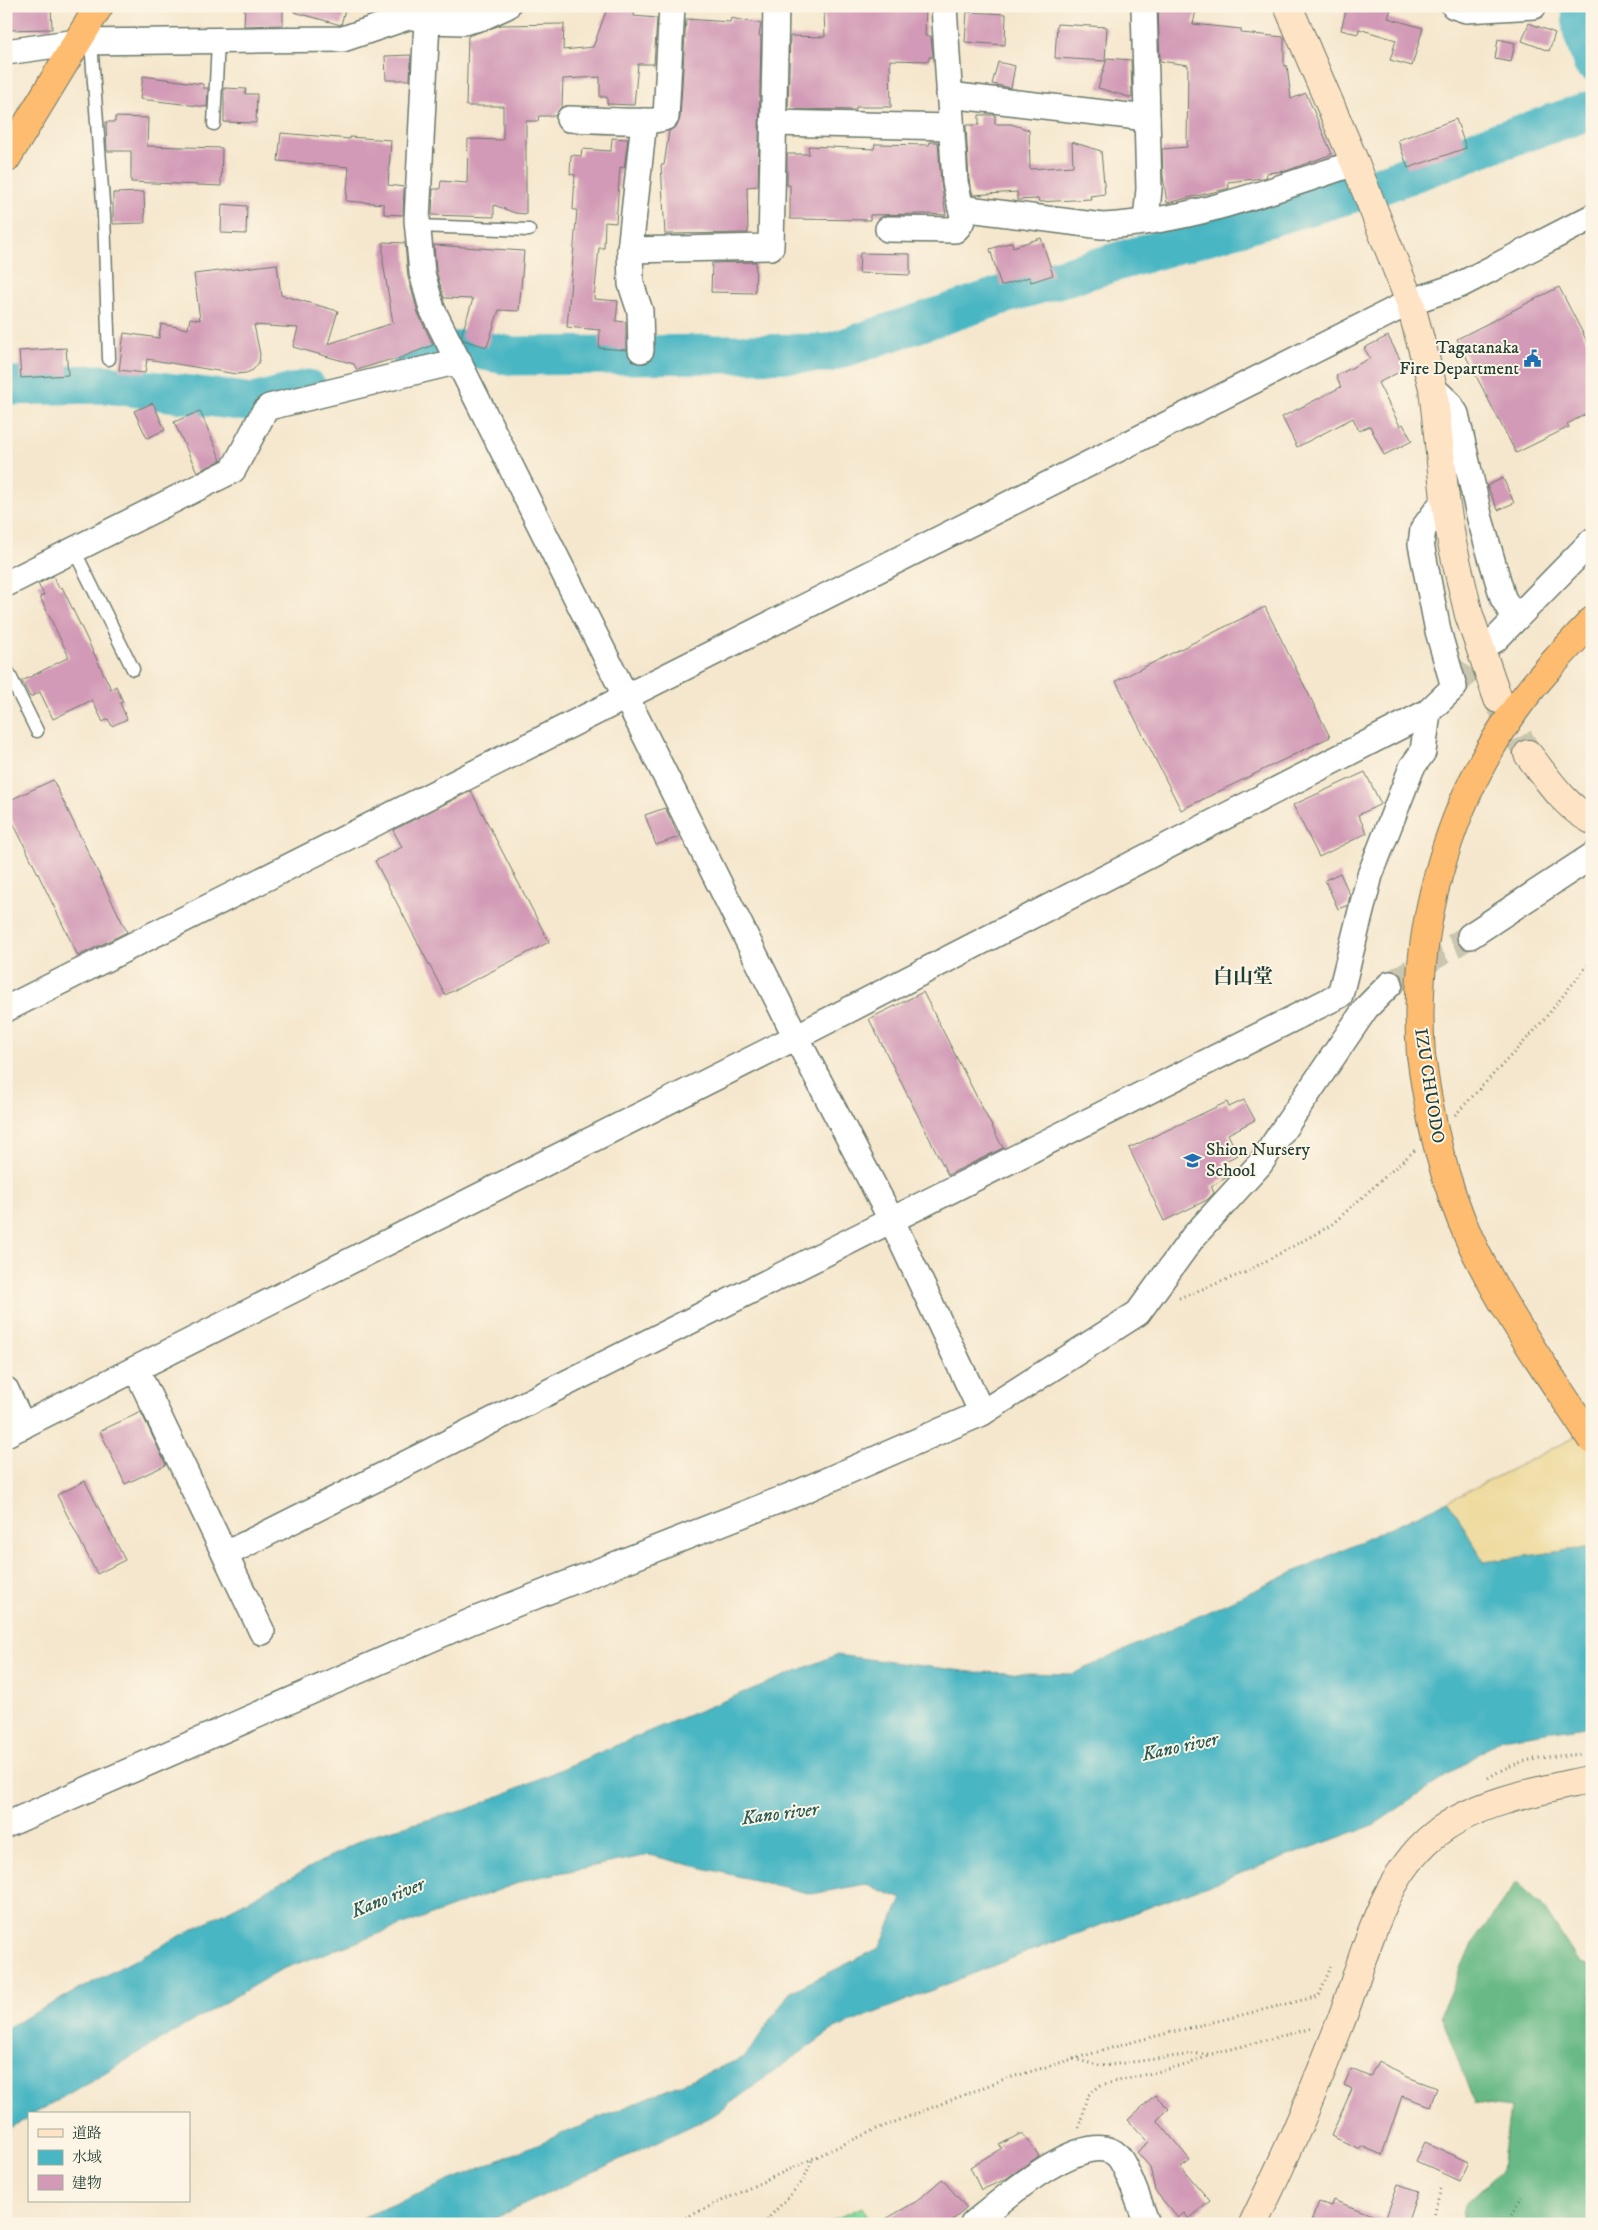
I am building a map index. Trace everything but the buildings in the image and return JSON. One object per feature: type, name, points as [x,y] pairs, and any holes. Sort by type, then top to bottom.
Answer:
[{"type":"highway","points":[[6,159],[84,42],[99,6]]},
{"type":"highway","name":"IZU CHUODO","points":[[1592,621],[1536,682],[1515,711],[1494,744],[1459,814],[1438,880],[1423,950],[1419,1026],[1458,1185],[1476,1234],[1526,1319],[1592,1420]]},
{"type":"highway","name":"IZU CHUODO","points":[[1592,638],[1524,718],[1496,765],[1470,818],[1448,883],[1436,938],[1426,1051],[1428,1102],[1438,1150],[1469,1238],[1528,1341],[1592,1440]]},
{"type":"street","points":[[6,52],[84,42],[343,39],[417,14],[473,21],[507,6]]},
{"type":"street","points":[[569,119],[644,121],[662,120],[666,117],[672,6]]},
{"type":"street","points":[[630,250],[771,247],[776,6]]},
{"type":"street","points":[[888,229],[955,230],[961,224],[964,217],[955,182],[944,6]]},
{"type":"street","points":[[1144,6],[1149,189],[1146,221]]},
{"type":"street","points":[[1288,6],[1355,163],[1410,302],[1433,388],[1445,499],[1452,543],[1469,615],[1498,699]]},
{"type":"street","points":[[1454,6],[1466,10],[1534,6]]},
{"type":"street","points":[[417,14],[417,226],[426,293],[796,1037],[892,1222],[982,1413]]},
{"type":"street","points":[[949,95],[1146,118]]},
{"type":"street","points":[[640,350],[640,311],[632,284],[630,250],[644,121]]},
{"type":"street","points":[[773,123],[951,127]]},
{"type":"street","points":[[962,208],[1102,226],[1146,221],[1240,201],[1355,163]]},
{"type":"street","points":[[6,1008],[627,698],[1410,302],[1460,285],[1592,217]]},
{"type":"street","points":[[6,584],[233,470],[264,412],[269,407],[459,361]]},
{"type":"street","points":[[1433,388],[1449,403],[1456,414],[1480,519],[1503,598],[1515,618]]},
{"type":"street","points":[[6,1390],[15,1430],[796,1037],[1428,712],[1454,686],[1438,631],[1421,544],[1423,529],[1445,499]]},
{"type":"street","points":[[1495,640],[1592,542]]},
{"type":"street","points":[[226,1554],[892,1222],[1340,994],[1370,875],[1412,767],[1423,752],[1428,712]]},
{"type":"street","points":[[1528,754],[1562,798],[1579,814],[1592,820]]},
{"type":"street","points":[[1470,936],[1592,856]]},
{"type":"street","points":[[6,1825],[472,1621],[800,1492],[982,1413],[1138,1313],[1193,1237],[1260,1164],[1356,1021],[1390,984]]},
{"type":"street","points":[[136,1369],[262,1632]]},
{"type":"street","points":[[1254,2224],[1291,2146],[1339,2026],[1390,1888],[1420,1848],[1442,1828],[1470,1814],[1510,1800],[1592,1779]]},
{"type":"street","points":[[973,2224],[1032,2177],[1076,2153],[1093,2149],[1108,2151],[1118,2156],[1132,2185],[1147,2224]]},
{"type":"lane","points":[[214,124],[218,41]]},
{"type":"lane","points":[[84,42],[104,216],[108,359]]},
{"type":"lane","points":[[417,226],[529,230]]},
{"type":"lane","points":[[74,550],[133,670]]},
{"type":"lane","points":[[6,668],[37,731]]},
{"type":"path","points":[[1448,1122],[1537,1028],[1592,960]]},
{"type":"path","points":[[1173,1300],[1244,1273],[1330,1226],[1418,1148]]},
{"type":"path","points":[[672,2224],[872,2131],[1002,2080],[1136,2041],[1319,1996],[1334,1960]]},
{"type":"path","points":[[1076,2153],[1079,2129],[1087,2096],[1102,2085],[1186,2065],[1212,2054],[1321,2026],[1339,2026]]},
{"type":"path","points":[[1072,2060],[1102,2066],[1193,2054],[1212,2054]]},
{"type":"path","points":[[763,2224],[803,2180],[812,2159]]},
{"type":"path","points":[[1434,2224],[1434,2212],[1441,2189]]},
{"type":"path","points":[[1508,2224],[1522,2197]]},
{"type":"green space","points":[[1517,1882],[1542,1905],[1579,1963],[1592,1966],[1592,2224],[1462,2224],[1465,2204],[1502,2169],[1510,2108],[1474,2103],[1441,2015],[1472,1944]]},
{"type":"green space","points":[[862,2207],[872,2224],[824,2224]]},
{"type":"sand","points":[[1592,1429],[1592,1547],[1484,1562],[1448,1501]]},
{"type":"water","name":"Kano river","points":[[1448,1501],[1484,1562],[1592,1547],[1592,1725],[1501,1739],[1375,1824],[1025,1953],[832,2030],[714,2115],[483,2224],[347,2224],[745,2057],[790,1992],[879,1948],[902,1899],[866,1884],[812,1894],[649,1855],[529,1879],[280,1970],[37,2112],[28,2112],[28,2118],[6,2130],[6,2028],[371,1835],[469,1809],[652,1730],[836,1655],[971,1672],[1073,1674]]},
{"type":"waterway","points":[[1581,6],[1582,31],[1592,62]]},
{"type":"waterway","points":[[413,362],[469,348],[511,356],[828,353],[1006,294],[1381,185],[1488,145],[1592,110]]},
{"type":"waterway","points":[[6,386],[105,384],[254,403],[308,389]]},
{"type":"tunnel","points":[[1454,687],[1494,642]]},
{"type":"tunnel","points":[[1498,701],[1528,754]]},
{"type":"tunnel","points":[[1390,984],[1470,936]]},
{"type":"place","name":"Tagatanaka Fire Department","points":[[1533,358]]},
{"type":"place","name":"Shion Nursery School","points":[[1192,1160]]},
{"type":"district","name":"白山堂","points":[[1243,977]]}]
